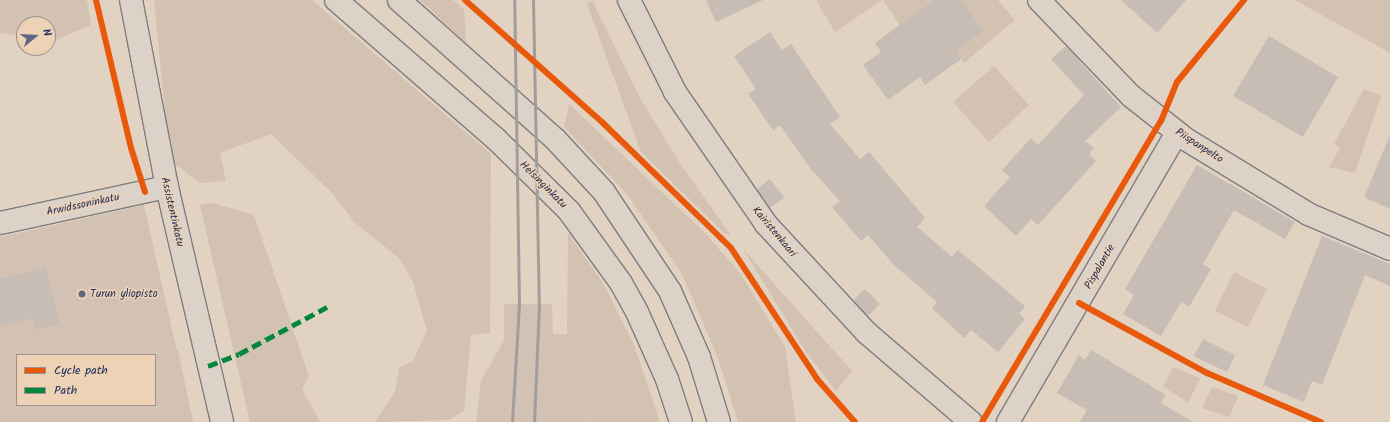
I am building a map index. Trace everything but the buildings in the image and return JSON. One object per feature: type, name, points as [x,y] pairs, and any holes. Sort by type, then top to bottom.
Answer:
[{"type":"street","name":"Assistentinkatu","points":[[131,0],[166,187],[222,422]]},
{"type":"street","name":"Helsinginkatu","points":[[336,0],[495,138],[569,211],[621,283],[637,312],[667,380],[681,422]]},
{"type":"street","points":[[399,0],[558,143],[609,199],[670,291],[699,357],[719,422]]},
{"type":"street","name":"Kairistenkaari","points":[[629,0],[675,92],[766,224],[867,333],[971,422]]},
{"type":"street","name":"Piispanpelto","points":[[1039,0],[1131,96],[1177,132],[1308,214],[1390,250]]},
{"type":"street","name":"Pispalantie","points":[[1008,422],[1177,132]]},
{"type":"street","name":"Arwidssoninkatu","points":[[0,223],[166,187]]},
{"type":"shaded area","points":[[0,0],[87,0],[91,25],[56,40],[56,16],[16,16],[16,35],[0,33]]},
{"type":"shaded area","points":[[154,0],[312,0],[491,154],[490,333],[471,335],[464,411],[449,420],[375,422],[395,392],[399,368],[413,361],[427,331],[413,282],[399,258],[354,222],[332,193],[271,134],[220,153],[226,181],[200,183],[175,164],[165,114]]},
{"type":"shaded area","points":[[420,0],[453,0],[464,9],[466,43]]},
{"type":"shaded area","points":[[592,0],[640,98],[681,165],[731,235],[724,233],[641,152],[587,4]]},
{"type":"shaded area","points":[[816,0],[882,0],[835,32]]},
{"type":"shaded area","points":[[883,0],[934,0],[900,25]]},
{"type":"shaded area","points":[[961,0],[998,0],[1015,20],[964,63],[956,51]]},
{"type":"shaded area","points":[[1295,0],[1390,0],[1390,53]]},
{"type":"shaded area","points":[[994,66],[1029,105],[989,142],[953,102]]},
{"type":"shaded area","points":[[1364,89],[1381,96],[1355,173],[1329,167],[1340,148],[1334,144]]},
{"type":"shaded area","points":[[569,104],[704,232],[740,273],[785,347],[796,422],[738,422],[718,358],[681,272],[626,193],[564,127]]},
{"type":"shaded area","points":[[212,203],[254,215],[309,376],[302,389],[320,422],[250,422],[200,205]]},
{"type":"shaded area","name":"Turun yliopisto","points":[[144,205],[193,422],[0,422],[0,237]]},
{"type":"shaded area","points":[[568,233],[603,283],[634,345],[660,422],[591,422],[553,340],[552,334],[567,334]]},
{"type":"shaded area","points":[[743,249],[852,371],[836,391],[806,352]]},
{"type":"shaded area","points":[[1234,272],[1267,289],[1248,327],[1215,311]]},
{"type":"shaded area","points":[[504,304],[552,304],[553,340],[591,422],[476,422],[481,381],[504,340]]},
{"type":"shaded area","points":[[66,338],[79,354],[16,354],[16,406],[156,406],[156,355],[178,350],[193,422],[0,422],[0,357]]},
{"type":"shaded area","points":[[1173,367],[1200,378],[1188,403],[1163,386]]},
{"type":"shaded area","points":[[1212,387],[1238,396],[1229,417],[1202,408]]},
{"type":"railway","points":[[512,422],[519,304],[514,0]]},
{"type":"railway","points":[[533,0],[539,304],[534,422]]},
{"type":"marked path","points":[[208,366],[239,354],[327,307]]},
{"type":"cycle path","points":[[96,0],[131,148],[145,192]]},
{"type":"cycle path","points":[[465,0],[604,124],[731,248],[817,379],[855,422]]},
{"type":"cycle path","points":[[982,422],[1161,121],[1177,82],[1244,0]]},
{"type":"cycle path","points":[[1079,303],[1207,373],[1321,422]]},
{"type":"place","name":"Turun yliopisto","points":[[82,294]]}]
